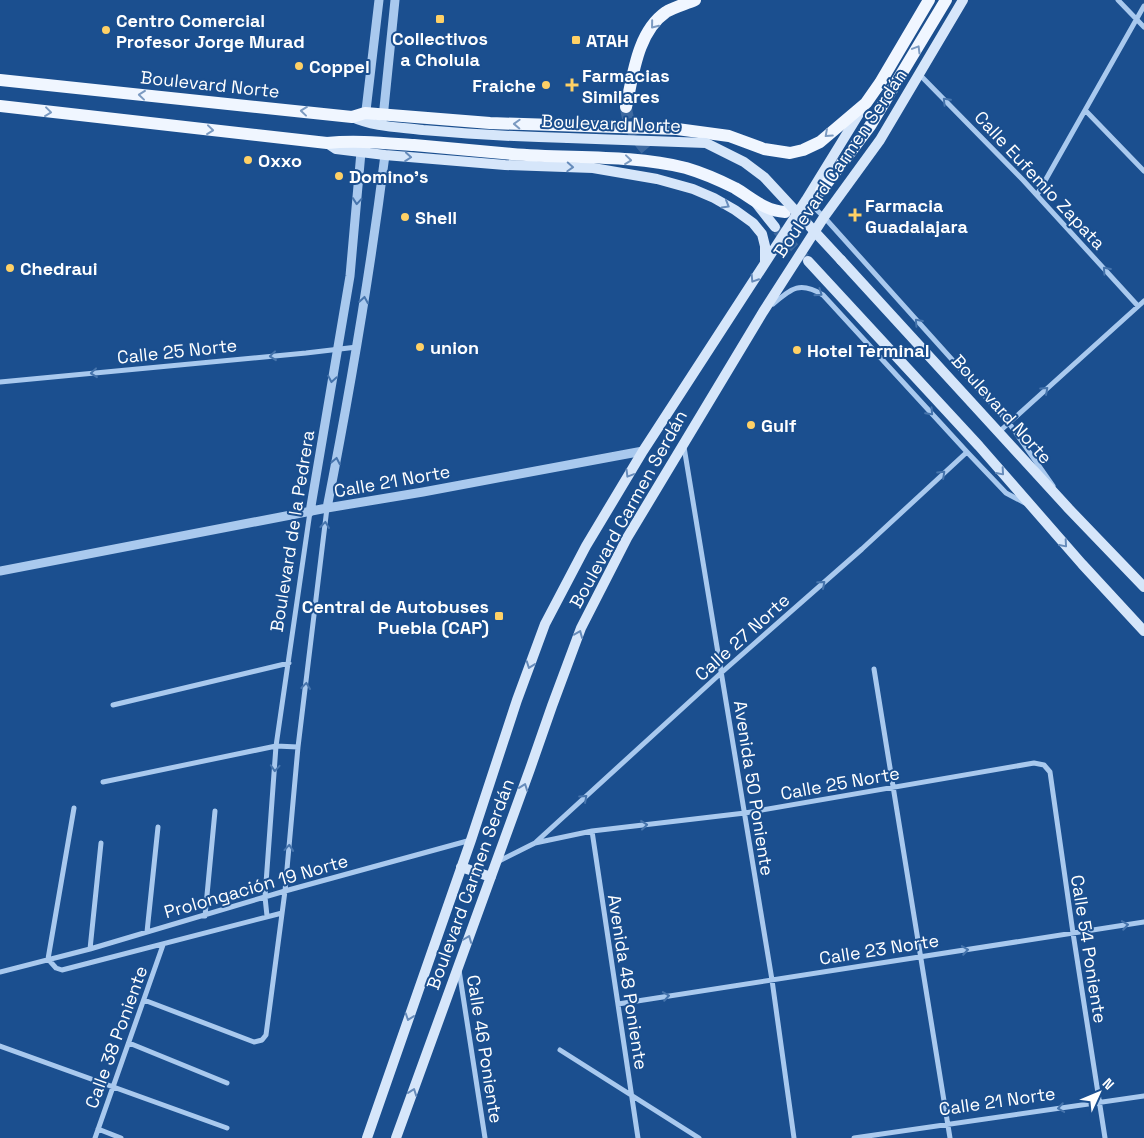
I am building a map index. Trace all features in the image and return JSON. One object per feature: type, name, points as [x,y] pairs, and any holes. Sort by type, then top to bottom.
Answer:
[{"type":"main road","points":[[626,107],[641,49],[651,28],[667,12],[695,0]]},
{"type":"main road","name":"Boulevard Carmen Serdán","points":[[367,1138],[462,868],[517,700],[545,624],[586,546],[643,451],[806,200],[880,83],[929,0]]},
{"type":"main road","points":[[821,191],[870,126],[946,0]]},
{"type":"main road","name":"Boulevard Carmen Serdán","points":[[396,1138],[581,628],[627,538],[762,312],[824,218],[880,140],[963,0]]},
{"type":"main road","name":"Boulevard Norte","points":[[0,80],[365,118]]},
{"type":"main road","points":[[365,118],[676,129],[729,136],[764,149],[790,153],[803,150],[820,142],[866,103]]},
{"type":"main road","name":"Boulevard Norte","points":[[0,106],[326,143],[343,141],[388,143],[514,154],[623,159],[664,164],[701,173],[736,189],[754,200],[774,227]]},
{"type":"main road","name":"Boulevard Norte","points":[[383,120],[486,136],[706,143],[744,162],[759,173],[841,260],[1000,431],[1069,509],[1144,587]]},
{"type":"main road","points":[[326,143],[336,149],[385,155],[505,165],[593,168],[657,179],[693,189],[714,198],[753,223],[762,234],[765,246],[765,262]]},
{"type":"main road","points":[[650,154],[664,164]]},
{"type":"main road","points":[[754,200],[772,210],[786,212]]},
{"type":"main road","points":[[808,261],[920,381],[1144,631]]},
{"type":"main road","points":[[462,868],[491,877]]},
{"type":"street","points":[[365,118],[379,0]]},
{"type":"street","points":[[383,120],[395,0]]},
{"type":"street","points":[[1118,0],[1144,27]]},
{"type":"street","points":[[1037,195],[1144,6]]},
{"type":"street","name":"Calle Eufemio Zapata","points":[[920,74],[1037,195],[1138,306]]},
{"type":"street","points":[[1085,110],[1144,171]]},
{"type":"street","name":"Boulevard de la Pedrera","points":[[266,916],[265,897],[276,746],[310,512],[351,270],[361,152]]},
{"type":"street","name":"Boulevard de la Pedrera","points":[[144,1000],[254,1042],[262,1040],[266,1035],[285,891],[298,747],[327,508],[356,347],[385,155]]},
{"type":"street","name":"Boulevard Norte","points":[[806,200],[1009,423],[1069,509]]},
{"type":"street","points":[[762,312],[793,289],[804,286],[823,295],[1006,493],[1032,507]]},
{"type":"street","points":[[1000,431],[1144,301]]},
{"type":"street","name":"Calle 25 Norte","points":[[0,382],[356,347]]},
{"type":"street","name":"Avenida 50 Poniente","points":[[683,444],[772,980],[794,1138]]},
{"type":"street","name":"Calle 21 Norte","points":[[0,571],[327,508],[643,451]]},
{"type":"street","name":"Calle 27 Norte","points":[[535,843],[967,452]]},
{"type":"street","points":[[113,705],[289,663]]},
{"type":"street","points":[[874,669],[950,1138]]},
{"type":"street","points":[[103,782],[276,746],[298,747]]},
{"type":"street","name":"Calle 25 Norte","points":[[496,862],[535,843],[592,831],[745,813],[1034,763],[1044,765]]},
{"type":"street","name":"Calle 54 Poniente","points":[[1044,765],[1050,772],[1099,1103],[1106,1138]]},
{"type":"street","points":[[48,959],[74,808]]},
{"type":"street","points":[[205,916],[215,811]]},
{"type":"street","points":[[146,932],[158,827]]},
{"type":"street","name":"Avenida 48 Poniente","points":[[592,831],[638,1138]]},
{"type":"street","name":"Prolongación 19 Norte","points":[[0,972],[90,949],[285,891],[471,840]]},
{"type":"street","points":[[90,949],[89,941],[102,843]]},
{"type":"street","name":"Prolongación 19 Norte","points":[[48,959],[56,968],[62,970],[282,913]]},
{"type":"street","name":"Calle 23 Norte","points":[[618,1004],[1144,922]]},
{"type":"street","name":"Calle 38 Poniente","points":[[95,1138],[163,945]]},
{"type":"street","name":"Calle 46 Poniente","points":[[458,965],[485,1138]]},
{"type":"street","points":[[129,1043],[227,1083]]},
{"type":"street","points":[[0,1046],[226,1128]]},
{"type":"street","points":[[560,1050],[699,1138]]},
{"type":"street","name":"Calle 21 Norte","points":[[854,1138],[1144,1096]]},
{"type":"street","points":[[98,1129],[121,1138]]},
{"type":"tunnel","points":[[626,107],[634,133],[650,154]]},
{"type":"tunnel","points":[[777,230],[808,261]]},
{"type":"place","name":"Collectivos a Cholula","points":[[440,19]]},
{"type":"place","name":"Centro Comercial Profesor Jorge Murad","points":[[106,30]]},
{"type":"place","name":"ATAH","points":[[576,40]]},
{"type":"place","name":"Coppel","points":[[299,66]]},
{"type":"place","name":"Fraiche","points":[[546,85]]},
{"type":"place","name":"Farmacias Similares","points":[[572,85]]},
{"type":"place","name":"Oxxo","points":[[248,160]]},
{"type":"place","name":"Domino's","points":[[339,176]]},
{"type":"place","name":"Farmacia Guadalajara","points":[[855,215]]},
{"type":"place","name":"Shell","points":[[405,217]]},
{"type":"place","name":"Chedraui","points":[[10,268]]},
{"type":"place","name":"union","points":[[420,347]]},
{"type":"place","name":"Hotel Terminal","points":[[797,350]]},
{"type":"place","name":"Gulf","points":[[751,425]]},
{"type":"place","name":"Central de Autobuses Puebla (CAP)","points":[[499,616]]}]
